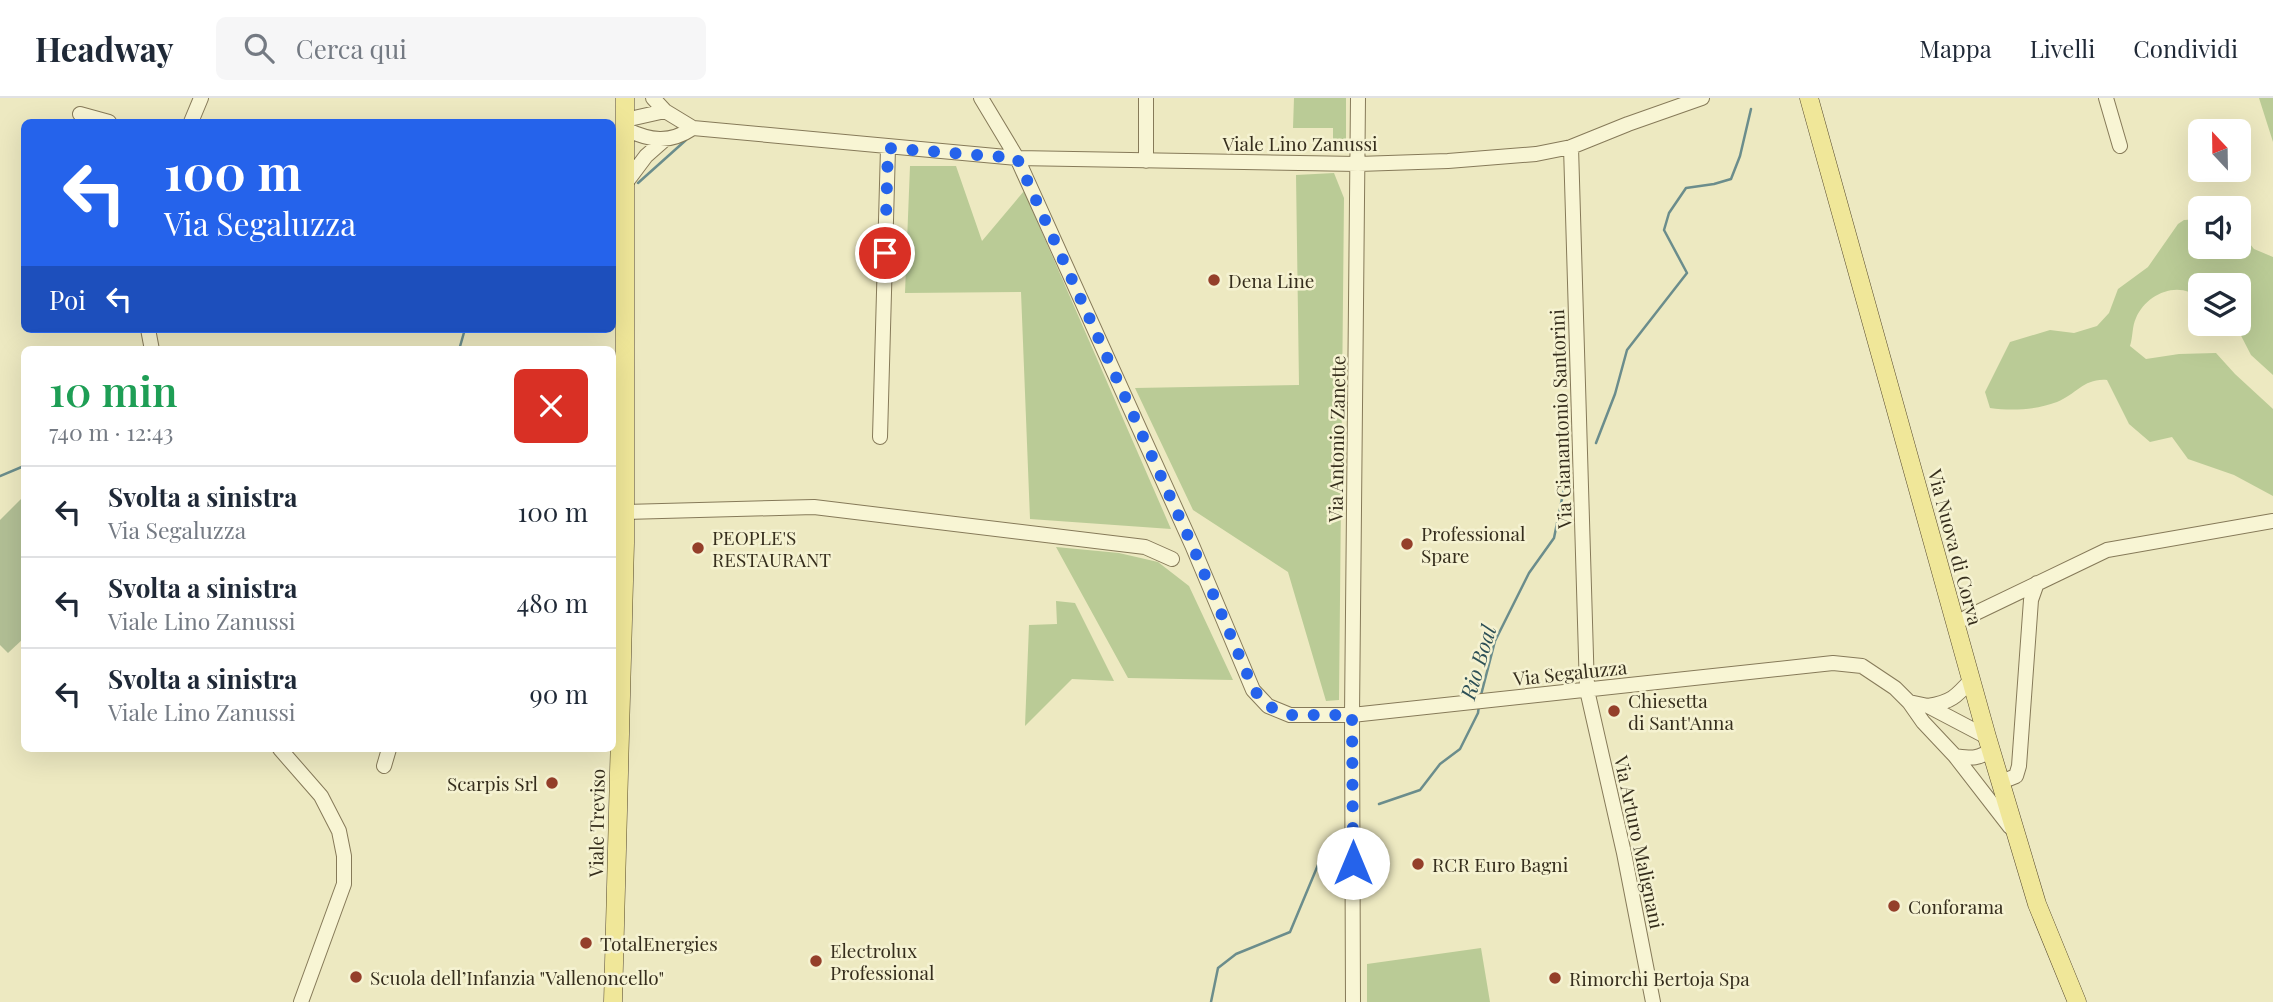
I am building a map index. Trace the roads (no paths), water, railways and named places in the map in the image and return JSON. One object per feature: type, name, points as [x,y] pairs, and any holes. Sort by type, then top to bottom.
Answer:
[{"type":"main road","name":"Viale Treviso","points":[[613,1002],[625,98]]},
{"type":"main road","name":"Via Nuova di Corva","points":[[1808,100],[2036,904],[2077,1002]]},
{"type":"street","points":[[192,119],[201,98]]},
{"type":"street","name":"Viale Lino Zanussi","points":[[653,98],[665,111],[693,128],[888,148],[1017,158],[1358,164],[1536,154],[1571,147],[1702,98]]},
{"type":"street","name":"Via Segaluzza","points":[[981,98],[1017,158],[1192,545],[1254,690],[1268,706],[1290,715],[1352,715],[1833,663],[1862,666],[1895,688],[1909,702],[1923,722],[1955,756],[2016,836]]},
{"type":"street","points":[[1146,98],[1146,161]]},
{"type":"street","name":"Via Antonio Zanette","points":[[1353,1002],[1352,715],[1358,98]]},
{"type":"street","points":[[2106,98],[2120,146]]},
{"type":"street","points":[[625,124],[665,111]]},
{"type":"street","points":[[80,114],[98,119]]},
{"type":"street","points":[[625,124],[645,138],[663,141]]},
{"type":"street","name":"Viale Lino Zanussi","points":[[625,184],[646,156],[663,141],[693,128]]},
{"type":"street","name":"Via Gianantonio Santorini","points":[[1571,147],[1587,690]]},
{"type":"street","points":[[880,437],[888,148]]},
{"type":"street","points":[[619,513],[814,508],[1145,547],[1172,559]]},
{"type":"street","points":[[1955,622],[2107,550],[2273,521]]},
{"type":"street","points":[[2001,782],[2016,776],[2018,766],[2031,600],[2037,583]]},
{"type":"street","points":[[1909,702],[1928,705],[1945,703],[1957,696],[1971,680]]},
{"type":"street","name":"Via Arturo Malignani","points":[[1587,690],[1624,853],[1653,1002]]},
{"type":"street","points":[[1928,705],[1989,743],[1983,756],[1955,756]]},
{"type":"street","points":[[283,752],[321,796],[340,831],[344,856],[344,884],[301,1002]]},
{"type":"street","points":[[384,766],[387,752]]},
{"type":"waterway","name":"Rio Boal","points":[[1596,443],[1615,394],[1627,350],[1687,273],[1664,230],[1669,213],[1686,188],[1731,179],[1740,156],[1751,109]]},
{"type":"waterway","points":[[638,183],[686,140]]},
{"type":"waterway","points":[[460,346],[464,333]]},
{"type":"waterway","name":"Rio Boal","points":[[1481,695],[1495,641],[1529,573],[1554,538],[1565,484],[1563,451]]},
{"type":"waterway","points":[[0,476],[21,467]]},
{"type":"waterway","name":"Rio Boal","points":[[1379,804],[1420,790],[1440,764],[1460,749],[1478,713],[1479,705]]},
{"type":"waterway","name":"Rio Boal","points":[[1211,1002],[1218,968],[1236,954],[1290,932],[1328,841],[1336,836]]},
{"type":"place","name":"Dena Line","points":[[1214,280]]},
{"type":"place","name":"Professional Spare","points":[[1407,544]]},
{"type":"place","name":"PEOPLE'S RESTAURANT","points":[[698,548]]},
{"type":"place","name":"Chiesetta di Sant'Anna","points":[[1614,711]]},
{"type":"place","name":"Scarpis Srl","points":[[552,783]]},
{"type":"place","name":"RCR Euro Bagni","points":[[1418,864]]},
{"type":"place","name":"Conforama","points":[[1894,906]]},
{"type":"place","name":"TotalEnergies","points":[[586,943]]},
{"type":"place","name":"Electrolux Professional","points":[[816,961]]},
{"type":"place","name":"Scuola dell’Infanzia \"Vallenoncello\"","points":[[356,977]]},
{"type":"place","name":"Rimorchi Bertoja Spa","points":[[1555,978]]}]
